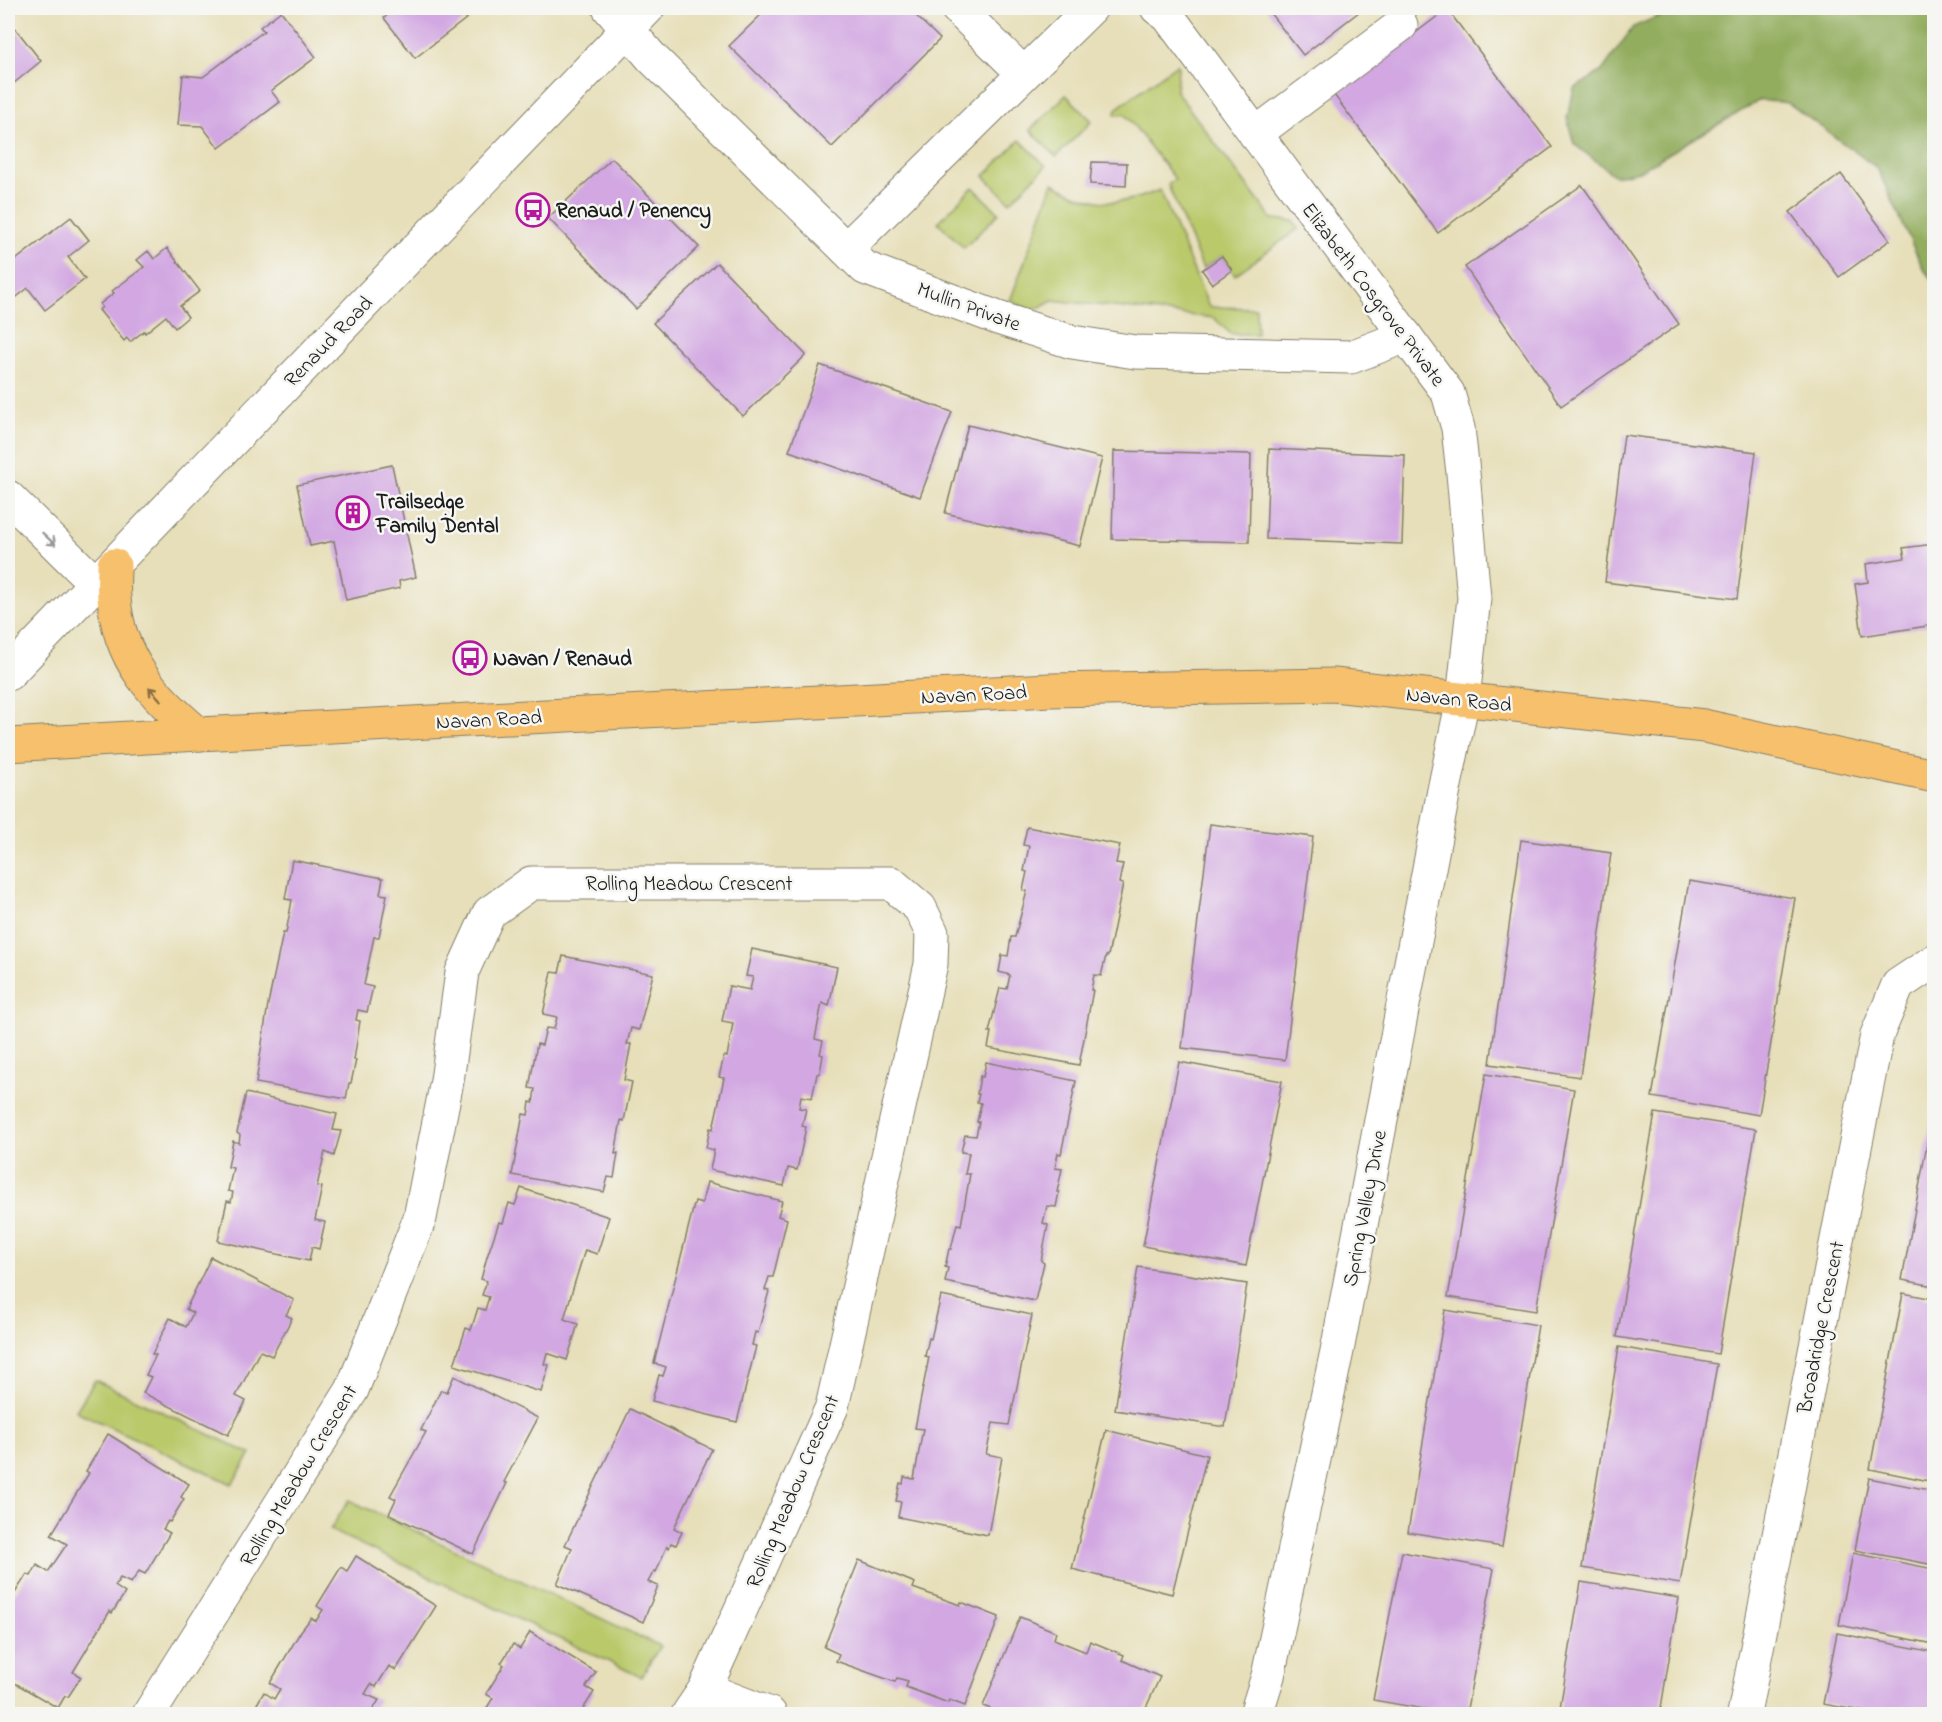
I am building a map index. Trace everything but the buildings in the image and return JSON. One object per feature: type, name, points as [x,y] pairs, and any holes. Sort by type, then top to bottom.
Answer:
[{"type":"main road","points":[[105,574],[114,598],[118,629],[134,666],[149,688],[171,711],[199,734]]},
{"type":"main road","name":"Navan Road","points":[[8,745],[1050,690],[1334,685],[1704,726],[1935,776]]},
{"type":"street","points":[[957,8],[1023,73]]},
{"type":"street","points":[[846,249],[1091,8]]},
{"type":"street","name":"Elizabeth Cosgrove Private","points":[[1157,8],[1168,16],[1448,393],[1458,428],[1474,598],[1463,699]]},
{"type":"street","name":"Mullin Private","points":[[628,15],[652,58],[865,268],[998,318],[1072,342],[1135,352],[1351,357],[1406,336]]},
{"type":"street","name":"Renaud Road","points":[[8,674],[105,574],[628,15]]},
{"type":"street","points":[[1255,134],[1401,25]]},
{"type":"street","points":[[8,497],[105,574]]},
{"type":"street","name":"Spring Valley Drive","points":[[1256,1714],[1268,1676],[1337,1351],[1463,699]]},
{"type":"street","name":"Rolling Meadow Crescent","points":[[149,1714],[352,1390],[420,1218],[447,1081],[462,972],[489,913],[531,883],[891,883],[920,908],[932,933],[931,964],[832,1407],[697,1702]]},
{"type":"street","name":"Broadridge Crescent","points":[[1744,1714],[1877,1035],[1898,985],[1935,961]]},
{"type":"street","points":[[697,1702],[770,1714]]},
{"type":"green space","points":[[1678,8],[1934,8],[1934,283],[1923,268],[1877,168],[1788,103],[1760,100],[1639,171],[1615,176],[1574,144],[1567,118],[1574,89],[1602,71],[1633,27]]},
{"type":"green space","points":[[1177,64],[1176,91],[1272,219],[1294,221],[1298,229],[1235,275],[1222,256],[1203,269],[1168,185],[1175,179],[1125,114],[1115,115],[1116,109]]},
{"type":"green space","points":[[1066,95],[1092,121],[1056,157],[1030,130]]},
{"type":"green space","points":[[1020,140],[1046,166],[1010,202],[984,176]]},
{"type":"green space","points":[[1053,183],[1067,191],[1105,202],[1131,200],[1160,190],[1209,307],[1256,308],[1257,334],[1231,334],[1214,318],[1052,300],[1033,311],[1010,301]]},
{"type":"green space","points":[[973,187],[999,213],[964,248],[938,222]]},
{"type":"green space","points":[[95,1380],[251,1454],[232,1484],[76,1411]]},
{"type":"green space","points":[[349,1500],[660,1646],[641,1677],[330,1530]]},
{"type":"place","name":"Renaud / Penency","points":[[533,210]]},
{"type":"place","name":"Trailsedge Family Dental","points":[[353,513]]},
{"type":"place","name":"Navan / Renaud","points":[[470,658]]}]
